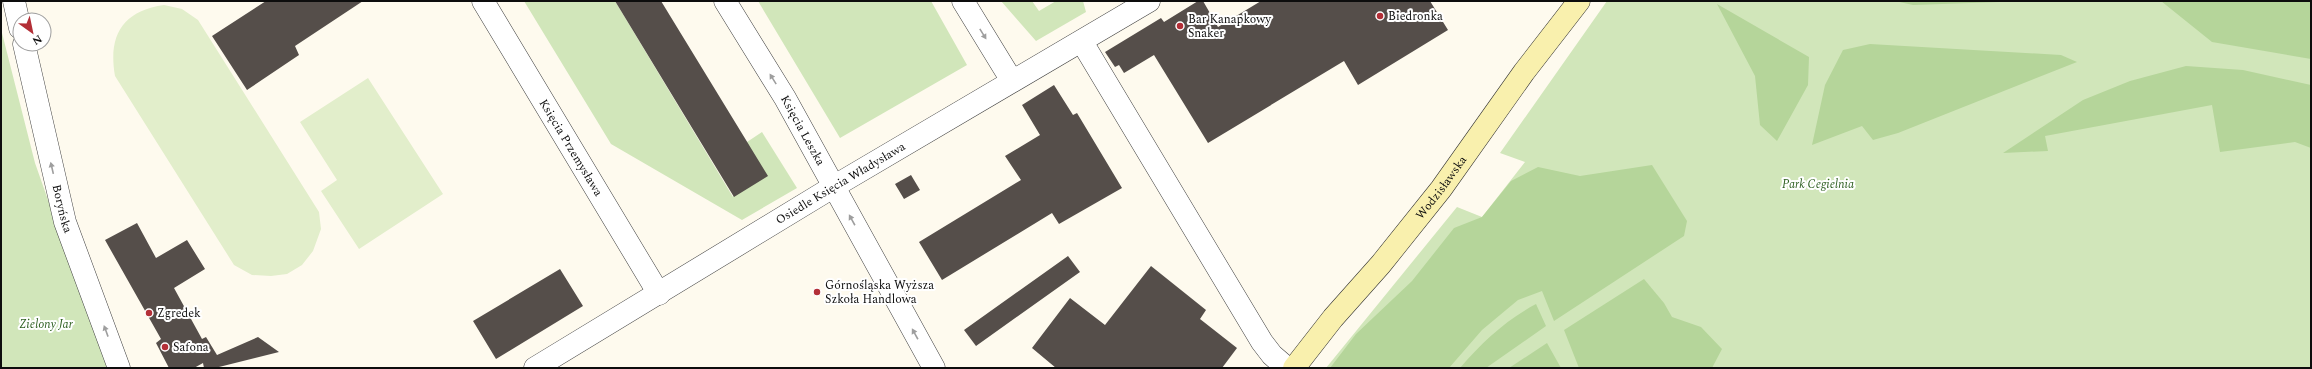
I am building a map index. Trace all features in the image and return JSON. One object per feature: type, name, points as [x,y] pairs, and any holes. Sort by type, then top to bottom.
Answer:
[{"type":"street","points":[[14,1],[16,12]]},
{"type":"street","name":"Księcia Przemysława","points":[[483,1],[659,294]]},
{"type":"street","name":"Księcia Leszka","points":[[725,1],[785,98],[934,368]]},
{"type":"street","points":[[962,1],[1012,81]]},
{"type":"street","name":"Osiedle Księcia Władysława","points":[[534,368],[659,294],[833,187],[1012,81],[1082,42],[1149,1]]},
{"type":"street","name":"Wodzisławska","points":[[1294,368],[1333,318],[1381,264],[1441,188],[1524,72],[1579,1]]},
{"type":"street","points":[[1082,42],[1262,342],[1272,355],[1287,368]]},
{"type":"street","name":"Boryńska","points":[[26,52],[65,222],[119,368]]},
{"type":"green space","points":[[524,1],[615,1],[733,197],[747,142],[762,132],[797,188],[742,220],[611,144]]},
{"type":"green space","points":[[758,1],[931,1],[967,65],[840,138]]},
{"type":"green space","points":[[1001,1],[1032,1],[1039,11],[1056,1],[1083,1],[1086,12],[1036,41]]},
{"type":"green space","name":"Park Cegielnia","points":[[1607,1],[2311,1],[2311,368],[1326,368],[1457,207],[1482,217],[1525,162],[1500,153]]},
{"type":"green space","points":[[1895,1],[2029,1],[1913,5]]},
{"type":"green space","points":[[2161,1],[2311,1],[2311,59],[2212,42]]},
{"type":"green space","points":[[1717,4],[1809,57],[1808,85],[1777,141],[1760,125],[1755,76]]},
{"type":"green space","points":[[164,5],[182,9],[198,20],[319,212],[321,229],[313,251],[302,265],[287,274],[271,276],[252,275],[234,265],[115,76],[113,62],[114,49],[116,38],[121,28],[128,20],[138,13],[150,8]]},
{"type":"green space","name":"Zielony Jar","points":[[1,29],[35,163],[73,271],[111,368],[1,368]]},
{"type":"green space","points":[[1870,44],[2061,55],[2077,62],[1898,133],[1873,140],[1862,126],[1812,145],[1825,85],[1843,50]]},
{"type":"green space","points":[[2186,66],[2243,70],[2311,85],[2311,148],[2295,142],[2220,152],[2212,105],[2045,136],[2048,151],[2003,153],[2083,100],[2130,81]]},
{"type":"green space","points":[[368,78],[443,194],[359,249],[321,191],[337,180],[300,122]]},
{"type":"green space","points":[[1652,165],[1687,221],[1684,236],[1554,321],[1542,291],[1518,300],[1482,330],[1449,368],[1330,368],[1356,334],[1412,281],[1454,228],[1482,217],[1511,181],[1538,167],[1580,176]]},
{"type":"green space","points":[[1644,279],[1664,303],[1672,317],[1701,327],[1722,349],[1712,368],[1579,368],[1564,330]]},
{"type":"green space","points":[[1536,304],[1546,326],[1486,368],[1460,368],[1495,332],[1525,310]]},
{"type":"green space","points":[[1547,343],[1561,368],[1509,368]]},
{"type":"building","points":[[266,1],[363,1],[295,46],[299,55],[247,90],[212,36]]},
{"type":"building","points":[[615,1],[661,1],[768,176],[734,197]]},
{"type":"building","points":[[1198,1],[1203,1],[1218,27],[1261,1],[1430,1],[1448,30],[1358,85],[1344,61],[1208,143],[1154,55],[1124,73],[1119,65],[1115,67],[1105,52],[1161,18],[1164,22]]},
{"type":"building","points":[[1054,85],[1073,115],[1077,113],[1122,188],[1059,224],[1052,213],[942,280],[919,242],[1021,180],[1005,156],[1040,135],[1022,105]]},
{"type":"building","points":[[911,175],[920,190],[904,199],[895,184]]},
{"type":"building","points":[[137,223],[156,258],[187,240],[205,269],[174,288],[202,339],[206,337],[217,355],[258,337],[279,352],[215,368],[204,368],[203,363],[194,368],[169,368],[156,343],[161,339],[105,240]]},
{"type":"building","points":[[1068,256],[1080,272],[976,346],[964,330]]},
{"type":"building","points":[[1151,266],[1206,310],[1200,319],[1237,348],[1222,368],[1056,368],[1032,348],[1070,298],[1105,325]]},
{"type":"building","points":[[560,269],[583,306],[496,359],[473,321]]},
{"type":"place","name":"Biedronka","points":[[1380,16]]},
{"type":"place","name":"Bar Kanapkowy Snaker","points":[[1180,26]]},
{"type":"place","name":"Górnośląska Wyższa Szkoła Handlowa","points":[[817,292]]},
{"type":"place","name":"Zgredek","points":[[149,313]]},
{"type":"place","name":"Safona","points":[[165,347]]}]
